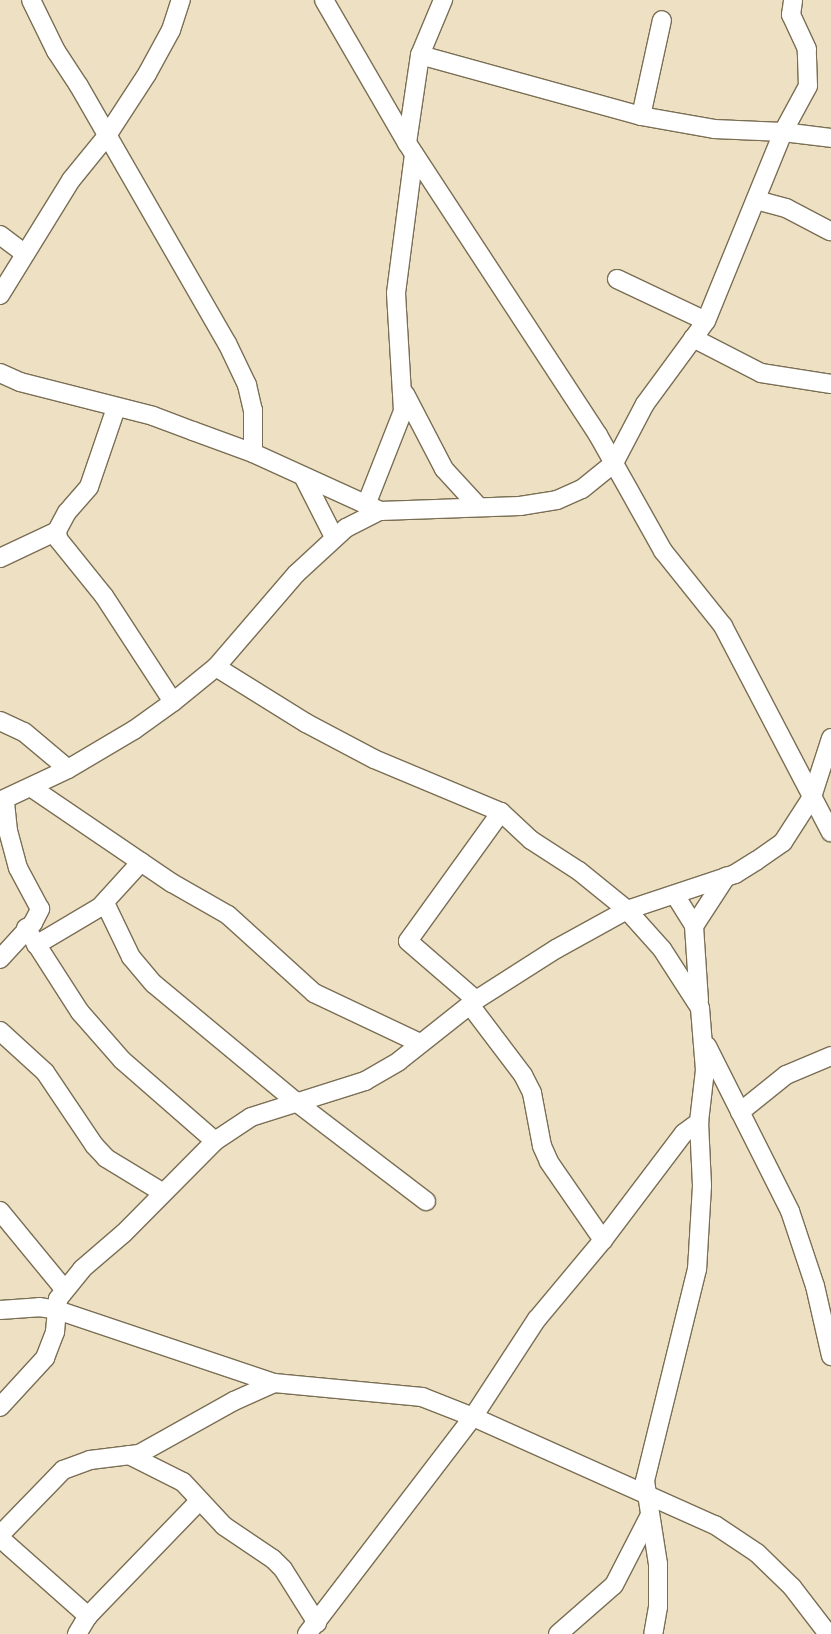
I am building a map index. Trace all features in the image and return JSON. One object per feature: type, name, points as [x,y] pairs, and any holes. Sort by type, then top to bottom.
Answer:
[{"type":"street","points":[[30,0],[56,51],[79,86],[106,137],[227,343],[247,385],[254,410],[252,453]]},
{"type":"street","points":[[0,295],[71,180],[106,137],[147,74],[171,30],[181,0]]},
{"type":"street","points":[[324,0],[410,148],[520,312],[614,463],[663,551],[723,626],[742,657],[831,834]]},
{"type":"street","points":[[0,959],[26,928],[39,916],[40,909],[18,868],[8,831],[3,800],[32,788],[68,769],[134,730],[173,702],[216,667],[296,574],[334,537],[373,508],[403,411],[396,293],[410,148],[420,55],[444,0]]},
{"type":"street","points":[[0,373],[20,382],[153,416],[252,453],[373,508],[520,506],[557,500],[582,488],[614,463],[645,404],[706,321],[783,132],[808,86],[810,77],[807,49],[791,15],[793,0]]},
{"type":"street","points":[[640,116],[662,20]]},
{"type":"street","points":[[420,55],[640,116],[714,128],[783,132],[831,138]]},
{"type":"street","points":[[756,200],[786,208],[830,231]]},
{"type":"street","points":[[0,235],[25,254]]},
{"type":"street","points":[[617,280],[706,321]]},
{"type":"street","points":[[692,338],[742,367],[761,373],[831,384]]},
{"type":"street","points":[[403,391],[444,469],[478,506]]},
{"type":"street","points":[[116,408],[89,487],[67,512],[57,531],[58,539],[104,596],[173,702]]},
{"type":"street","points":[[304,478],[334,537]]},
{"type":"street","points":[[0,558],[57,531]]},
{"type":"street","points":[[216,667],[306,723],[374,759],[501,812],[531,840],[579,871],[627,910],[662,949],[700,1008]]},
{"type":"street","points":[[0,721],[24,732],[68,769]]},
{"type":"street","points":[[0,1407],[45,1358],[55,1332],[57,1310],[65,1290],[82,1269],[124,1233],[162,1192],[216,1141],[251,1117],[295,1101],[332,1094],[365,1081],[399,1061],[473,1003],[556,949],[627,910],[726,877],[783,842],[812,797],[831,738]]},
{"type":"street","points":[[32,788],[140,862],[228,915],[314,993],[420,1043]]},
{"type":"street","points":[[501,812],[408,941],[473,1003],[523,1075],[532,1093],[542,1146],[550,1162],[603,1240]]},
{"type":"street","points":[[36,945],[105,903],[140,862]]},
{"type":"street","points":[[694,926],[726,877]]},
{"type":"street","points":[[653,1634],[658,1607],[658,1564],[649,1517],[647,1468],[697,1269],[702,1186],[699,1122],[705,1086],[704,1041],[694,926],[674,895]]},
{"type":"street","points":[[105,903],[131,957],[154,984],[295,1101],[426,1202]]},
{"type":"street","points":[[26,928],[80,1012],[122,1060],[216,1141]]},
{"type":"street","points":[[0,1031],[46,1072],[94,1145],[106,1158],[162,1192]]},
{"type":"street","points":[[704,1041],[790,1211],[815,1286],[831,1356]]},
{"type":"street","points":[[740,1112],[786,1075],[831,1056]]},
{"type":"street","points":[[129,1455],[183,1482],[224,1526],[283,1569],[310,1631],[473,1417],[537,1319],[603,1240],[684,1133],[699,1122]]},
{"type":"street","points":[[0,1211],[65,1290]]},
{"type":"street","points":[[0,1310],[38,1307],[57,1310],[274,1383],[422,1397],[473,1417],[715,1525],[757,1553],[792,1587],[828,1634]]},
{"type":"street","points":[[88,1616],[0,1537],[63,1470],[90,1460],[129,1455],[162,1443],[234,1401],[274,1383]]},
{"type":"street","points":[[77,1634],[88,1616],[199,1501]]},
{"type":"street","points":[[558,1634],[614,1585],[649,1517]]}]
